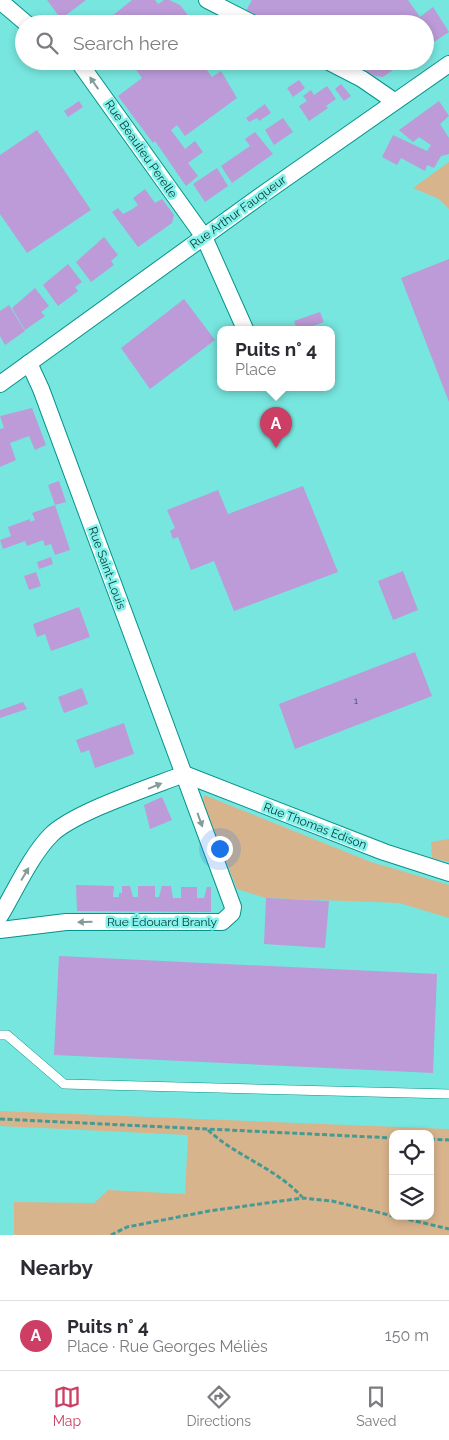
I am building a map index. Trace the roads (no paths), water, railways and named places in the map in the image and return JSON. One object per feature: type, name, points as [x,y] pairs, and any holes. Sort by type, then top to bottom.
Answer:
[{"type":"street","points":[[207,0],[236,15]]},
{"type":"street","points":[[0,1],[16,15]]},
{"type":"street","name":"Rue Arthur Fauqueur","points":[[0,384],[394,101],[449,64]]},
{"type":"street","name":"Rue Beaulieu Perelle","points":[[84,70],[204,237],[244,326]]},
{"type":"street","points":[[344,70],[362,79],[394,101]]},
{"type":"street","name":"Rue Saint-Louis","points":[[29,362],[41,389],[184,774]]},
{"type":"street","points":[[0,916],[41,848],[58,829],[79,817],[184,774]]},
{"type":"street","name":"Rue Thomas Edison","points":[[184,774],[384,852],[449,873]]},
{"type":"street","name":"Rue Édouard Branly","points":[[0,930],[66,922],[222,922],[228,919],[232,913],[231,899],[184,774]]},
{"type":"lane","points":[[0,1035],[7,1035],[64,1084],[449,1094]]},
{"type":"place","name":"Puits n° 4","points":[[276,448]]}]
